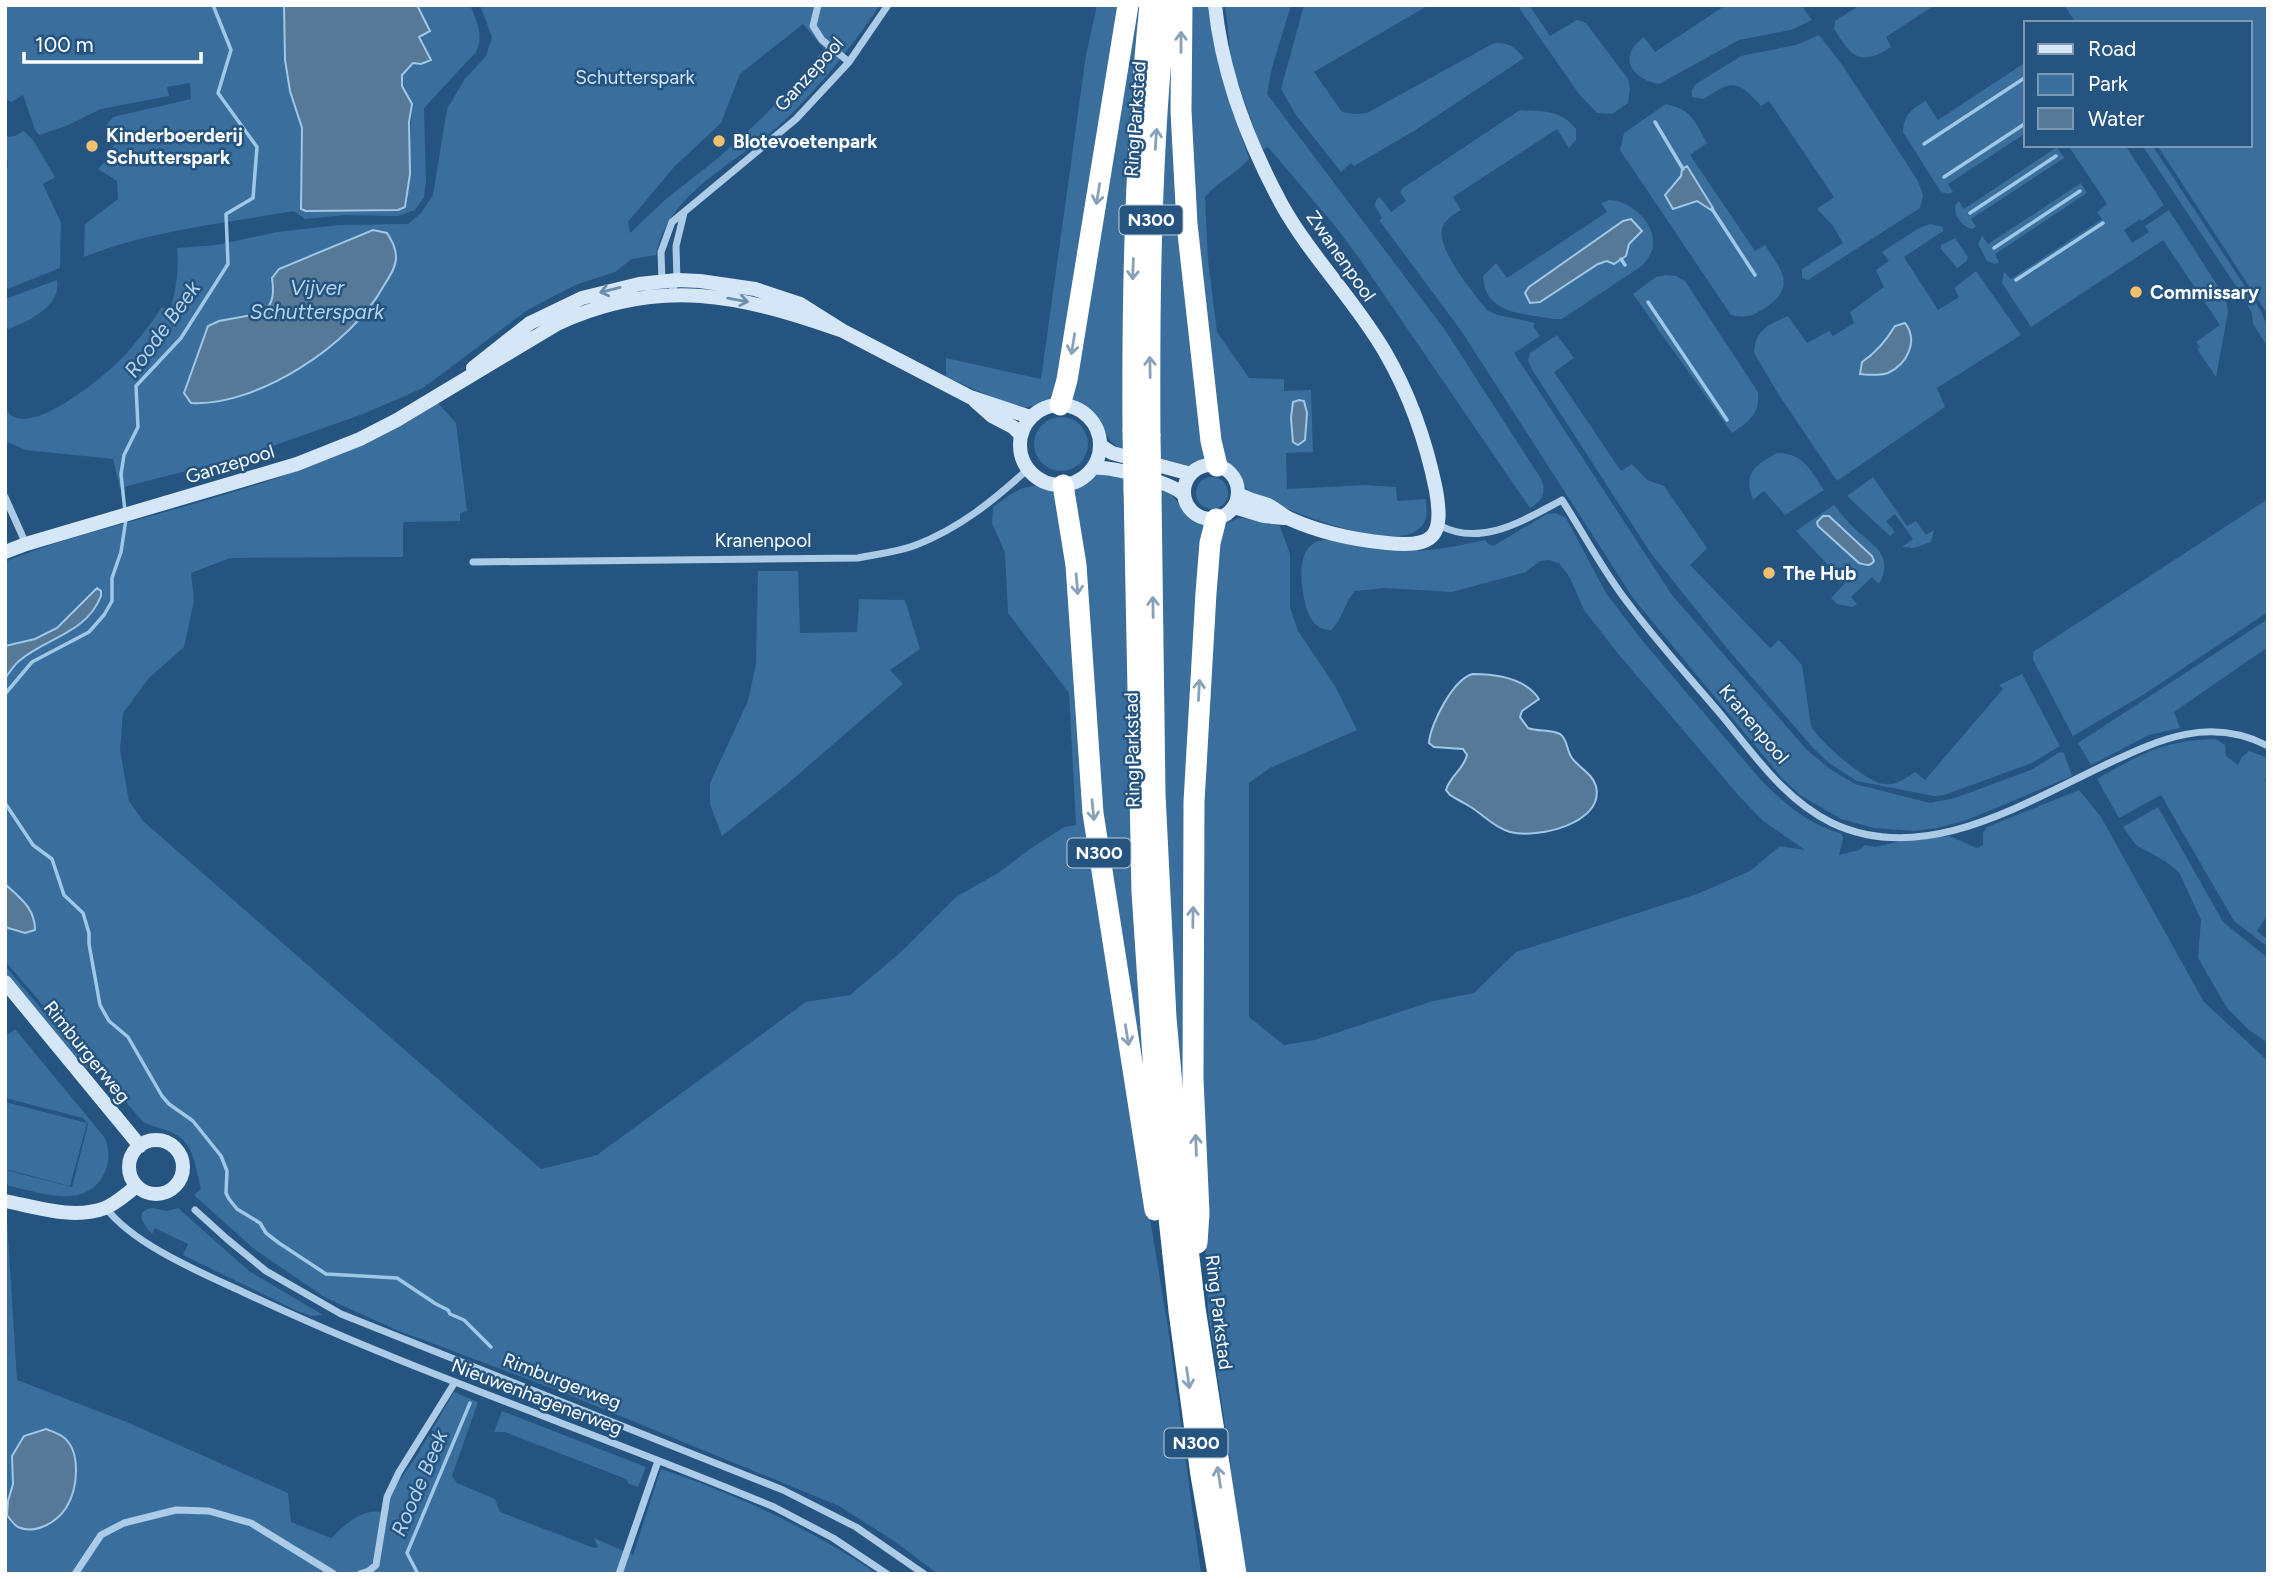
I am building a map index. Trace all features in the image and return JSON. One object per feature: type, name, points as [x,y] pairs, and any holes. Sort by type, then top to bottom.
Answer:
[{"type":"highway","name":"N300","points":[[1060,405],[1067,380],[1128,5]]},
{"type":"highway","name":"Ring Parkstad","points":[[1142,432],[1132,291],[1136,178],[1150,5]]},
{"type":"highway","name":"Ring Parkstad","points":[[1166,5],[1151,214],[1142,491],[1163,969],[1201,1475],[1218,1574]]},
{"type":"highway","name":"N300","points":[[1182,5],[1181,111],[1187,223],[1211,441],[1217,466]]},
{"type":"highway","name":"N300","points":[[1063,485],[1076,565],[1093,813],[1150,1187],[1187,1309]]},
{"type":"highway","name":"N300","points":[[1187,1309],[1199,1213],[1194,1079],[1194,802],[1207,580],[1211,534],[1216,519]]},
{"type":"highway","name":"Ring Parkstad","points":[[1187,1309],[1236,1574]]},
{"type":"main road","name":"Zwanenpool","points":[[1215,5],[1222,47],[1253,145],[1283,205],[1385,351],[1408,398],[1422,432],[1430,462],[1439,506],[1439,525]]},
{"type":"main road","points":[[677,280],[726,283],[755,289],[800,304],[843,331],[970,397],[1030,417]]},
{"type":"main road","name":"Ganzepool","points":[[454,385],[530,323],[557,308],[602,292],[677,280]]},
{"type":"main road","points":[[670,295],[705,295],[751,302],[843,331]]},
{"type":"main road","name":"Ganzepool","points":[[5,552],[329,453],[397,420],[570,318],[621,302],[670,295]]},
{"type":"main road","points":[[970,397],[1021,435]]},
{"type":"main road","points":[[1051,405],[1060,405],[1080,410],[1090,417],[1099,432],[1100,444],[1093,468],[1076,481],[1063,485],[1047,483],[1028,470],[1023,461],[1021,435],[1030,417],[1051,405]]},
{"type":"main road","points":[[1100,444],[1112,453],[1191,474]]},
{"type":"main road","points":[[1206,466],[1217,466],[1233,476],[1236,500],[1227,515],[1205,519],[1195,514],[1188,505],[1184,495],[1186,482],[1191,474],[1206,466]]},
{"type":"main road","points":[[1093,468],[1114,469],[1171,487],[1184,495]]},
{"type":"main road","points":[[1236,500],[1264,516],[1290,518],[1332,533],[1398,544],[1424,542],[1432,537],[1439,525]]},
{"type":"main road","name":"Rimburgerweg","points":[[5,982],[140,1146]]},
{"type":"main road","points":[[157,1140],[170,1144],[182,1158],[183,1170],[174,1187],[162,1193],[149,1192],[137,1185],[130,1172],[135,1151],[140,1146],[157,1140]]},
{"type":"main road","points":[[5,1201],[75,1213],[105,1208],[137,1185]]},
{"type":"street","points":[[818,5],[813,26],[822,40],[849,62]]},
{"type":"street","name":"Ganzepool","points":[[662,281],[661,257],[672,222],[796,119],[849,62],[888,5]]},
{"type":"street","points":[[670,295],[677,280],[676,246],[684,212]]},
{"type":"street","points":[[662,281],[670,295]]},
{"type":"street","name":"Kranenpool","points":[[473,562],[858,558],[914,546],[949,530],[978,512],[1028,470]]},
{"type":"street","points":[[5,497],[26,544]]},
{"type":"street","name":"Kranenpool","points":[[1439,525],[1467,535],[1485,534],[1524,520],[1562,500],[1627,602],[1783,789],[1832,822],[1858,832],[1881,837],[1910,838],[1951,832],[2002,813],[2146,746],[2183,734],[2222,733],[2268,746]]},
{"type":"street","name":"Nieuwenhagenerweg","points":[[105,1208],[116,1220],[187,1265],[286,1312],[797,1518],[887,1574]]},
{"type":"street","name":"Rimburgerweg","points":[[195,1210],[266,1271],[341,1314],[792,1494],[856,1527],[924,1574]]},
{"type":"street","points":[[360,1574],[369,1571],[376,1564],[387,1497],[455,1382]]},
{"type":"street","points":[[619,1574],[658,1461]]},
{"type":"street","points":[[75,1574],[101,1535],[124,1523],[176,1510],[209,1511],[251,1523],[334,1574]]},
{"type":"green space","points":[[5,5],[284,5],[285,60],[290,91],[302,128],[300,208],[306,211],[398,210],[407,205],[412,105],[402,86],[402,75],[413,63],[421,64],[419,37],[430,32],[417,5],[470,5],[479,28],[479,40],[476,52],[424,108],[426,181],[424,197],[415,210],[398,216],[345,215],[305,219],[294,211],[161,234],[84,257],[85,224],[118,199],[117,181],[98,169],[114,152],[112,148],[118,138],[105,127],[113,117],[191,99],[190,83],[167,87],[169,96],[101,109],[66,126],[39,135],[23,95],[11,102],[5,98]]},
{"type":"green space","name":"Schutterspark","points":[[480,5],[880,5],[836,65],[798,107],[767,135],[708,179],[675,212],[663,232],[656,255],[632,259],[615,272],[578,284],[526,311],[423,388],[363,414],[248,455],[120,488],[113,459],[26,450],[5,441],[5,406],[14,417],[27,419],[45,414],[84,390],[116,364],[140,338],[162,307],[170,311],[178,264],[177,248],[216,245],[277,232],[339,225],[408,224],[421,213],[433,195],[447,109],[464,80],[486,56],[492,37]],"holes":[[[803,24],[824,49],[762,118],[630,233],[628,222],[674,167],[721,123],[740,74]],[[367,233],[387,233],[393,243],[396,260],[367,309],[332,346],[296,371],[257,389],[237,396],[202,402],[194,402],[187,397],[184,393],[208,326],[219,321],[263,313],[273,297],[275,275],[279,269]]]},
{"type":"green space","points":[[1097,5],[1122,5],[1061,391],[1049,402],[1019,409],[946,377],[946,358],[1041,379],[1086,55]]},
{"type":"green space","points":[[1133,5],[1142,5],[1127,203],[1123,450],[1107,435],[1092,411],[1070,399]]},
{"type":"green space","points":[[1187,5],[1209,5],[1230,102],[1249,159],[1205,197],[1208,260],[1217,332],[1249,378],[1284,379],[1284,391],[1311,390],[1313,452],[1286,453],[1287,489],[1364,485],[1396,487],[1397,501],[1426,499],[1425,521],[1414,532],[1395,536],[1371,534],[1317,520],[1255,496],[1223,460],[1189,189]],"holes":[[[1304,401],[1307,425],[1305,440],[1293,442],[1293,402]]]},
{"type":"green space","points":[[1225,5],[1291,5],[1267,94],[1445,330],[1541,479],[1544,488],[1542,496],[1530,508],[1359,258],[1268,147],[1262,150],[1232,66]]},
{"type":"green space","points":[[1304,5],[1429,5],[1314,72],[1342,112],[1367,113],[1494,43],[1511,46],[1524,58],[1414,131],[1354,166],[1351,163],[1341,172],[1296,115],[1281,89]]},
{"type":"green space","points":[[1517,5],[1529,5],[1550,36],[1577,20],[1586,23],[1628,79],[1628,103],[1612,114],[1597,113],[1579,94]]},
{"type":"green space","points":[[1726,5],[1801,5],[1812,20],[1791,30],[1739,40],[1659,84],[1635,72],[1629,59],[1636,44],[1644,37],[1655,52]]},
{"type":"green space","points":[[1860,5],[1935,5],[1886,37],[1891,47],[1872,57],[1864,57],[1852,52],[1834,29],[1835,21]]},
{"type":"green space","points":[[2064,5],[2268,5],[2268,315],[2158,147],[2252,147],[2252,21],[2075,21]]},
{"type":"green space","points":[[1176,11],[1208,461],[1190,468],[1161,465],[1158,248],[1167,96]]},
{"type":"green space","points":[[1819,35],[1843,66],[1918,181],[1923,195],[1920,208],[1808,280],[1802,278],[1802,269],[1843,243],[1833,226],[1817,209],[1834,197],[1769,101],[1761,106],[1746,91],[1734,85],[1721,88],[1703,99],[1692,97],[1692,90],[1696,84],[1741,56],[1796,45]]},
{"type":"green space","points":[[2024,63],[2024,134],[1948,184],[1953,192],[1949,194],[1941,192],[1903,132],[1912,110],[1926,101],[1938,120]]},
{"type":"green space","points":[[1666,104],[1687,113],[1695,123],[1707,143],[1690,155],[1755,251],[1765,245],[1784,279],[1780,294],[1755,314],[1744,317],[1731,315],[1620,150],[1624,133]]},
{"type":"green space","points":[[1520,110],[1551,113],[1564,118],[1576,129],[1576,140],[1569,148],[1557,129],[1453,197],[1461,210],[1443,226],[1445,248],[1458,272],[1488,311],[1535,323],[1533,326],[1540,336],[1514,353],[1672,595],[1806,749],[1830,769],[1855,784],[1930,803],[1955,798],[2031,770],[2060,752],[2064,753],[2072,776],[1967,820],[1915,831],[1874,828],[1841,819],[1800,795],[1781,777],[1633,598],[1462,332],[1379,220],[1382,218],[1375,206],[1376,200],[1380,197],[1391,212],[1406,201],[1400,192],[1403,188]]},
{"type":"green space","points":[[24,131],[33,140],[55,177],[43,184],[61,223],[60,268],[5,290],[5,174],[8,166],[5,137]]},
{"type":"green space","points":[[2057,147],[2064,158],[1971,219],[1976,227],[1968,228],[1959,220],[1955,208],[1959,201],[1964,209]]},
{"type":"green space","points":[[2069,147],[2126,147],[2164,205],[2124,230],[2132,243],[2149,232],[2145,226],[2169,210],[2226,299],[2228,312],[2216,377],[2197,349],[2200,347],[2196,342],[2220,325],[2163,240],[2031,327],[2002,283],[2004,272],[2011,279],[2102,219],[2097,212],[2107,204]]},
{"type":"green space","points":[[2143,147],[2153,147],[2261,311],[2268,328],[2268,347],[2253,324],[2252,314]]},
{"type":"green space","points":[[2081,183],[2087,193],[1995,254],[1999,262],[1995,264],[1987,261],[1978,244],[1982,236],[1988,244]]},
{"type":"green space","points":[[1609,200],[1631,207],[1648,224],[1653,246],[1643,265],[1562,319],[1518,313],[1498,305],[1491,298],[1485,289],[1483,276],[1496,263],[1507,278],[1607,212],[1601,203]]},
{"type":"green space","points":[[1930,224],[1943,227],[1943,231],[1904,257],[1938,310],[1959,297],[1954,288],[1976,271],[2021,335],[1937,388],[1945,407],[1837,481],[1754,353],[1757,338],[1764,329],[1788,316],[1807,343],[1829,331],[1833,336],[1854,323],[1850,312],[1884,287],[1876,270],[1889,261],[1882,252]],"holes":[[[1895,326],[1872,376],[1862,361],[1881,346]]]},
{"type":"green space","points":[[1955,238],[1968,257],[1967,261],[1957,268],[1941,249],[1941,245]]},
{"type":"green space","points":[[1666,275],[1685,281],[1758,392],[1757,406],[1752,417],[1732,433],[1633,294],[1656,277]]},
{"type":"green space","points":[[57,280],[57,290],[48,306],[32,318],[5,330],[5,299]]},
{"type":"green space","points":[[1557,335],[1574,358],[1554,372],[1621,471],[1632,464],[1647,480],[1664,486],[1707,548],[1690,565],[1770,648],[1779,640],[1802,665],[1811,726],[1844,760],[1867,777],[1884,784],[1897,783],[1915,772],[1925,780],[2003,689],[1999,685],[2022,674],[2060,746],[2032,763],[1944,795],[1934,796],[1857,781],[1829,763],[1730,652],[1650,552],[1531,368],[1528,360],[1530,353]]},
{"type":"green space","points":[[438,403],[456,423],[467,511],[460,513],[460,521],[403,522],[403,557],[230,558],[191,573],[194,601],[184,647],[148,679],[123,713],[120,750],[129,801],[143,821],[541,1169],[597,1155],[806,1002],[850,995],[900,953],[956,897],[998,873],[1064,827],[1076,825],[1069,693],[1008,613],[1005,553],[992,523],[993,507],[1023,488],[1039,486],[1056,495],[1105,471],[1171,494],[1188,515],[1207,526],[1225,524],[1239,518],[1262,520],[1280,526],[1290,554],[1290,608],[1298,631],[1335,686],[1357,730],[1270,768],[1249,783],[1249,1017],[1284,1045],[1315,1040],[1433,1001],[1474,993],[1516,952],[1697,894],[1750,871],[1780,846],[1805,850],[1762,820],[1740,797],[1584,610],[1570,578],[1560,564],[1550,560],[1540,561],[1526,572],[1452,592],[1385,588],[1355,591],[1331,630],[1318,626],[1308,612],[1302,584],[1303,558],[1311,545],[1317,542],[1344,541],[1405,551],[1445,548],[1485,540],[1493,546],[1547,514],[1556,513],[1566,518],[1606,593],[1641,639],[1760,779],[1797,812],[1818,825],[1842,834],[1839,855],[1859,850],[1865,845],[1875,847],[1949,836],[1977,848],[1983,845],[1983,833],[1987,827],[2079,790],[2101,817],[2204,1002],[2268,1061],[2268,1574],[1244,1574],[1208,1311],[1205,1236],[1189,1212],[1166,874],[1161,504],[1123,496],[1148,1096],[1145,1188],[1168,1328],[1201,1574],[938,1574],[894,1541],[839,1506],[562,1392],[394,1329],[326,1298],[254,1249],[194,1195],[201,1189],[193,1158],[186,1144],[175,1134],[143,1122],[5,961],[5,562],[70,539],[292,473],[367,442]]},
{"type":"green space","points":[[1066,417],[1076,421],[1084,429],[1088,444],[1084,459],[1076,467],[1056,471],[1046,467],[1038,459],[1034,439],[1038,429],[1046,421]]},
{"type":"green space","points":[[1777,453],[1800,459],[1824,490],[1785,515],[1764,491],[1753,500],[1750,491],[1749,483],[1753,471]]},
{"type":"green space","points":[[1212,477],[1223,482],[1228,493],[1223,504],[1212,509],[1201,504],[1196,493],[1201,482]]},
{"type":"green space","points":[[1873,477],[1907,526],[1916,521],[1926,535],[1934,530],[1931,542],[1913,548],[1902,547],[1913,539],[1895,514],[1886,521],[1895,532],[1890,536],[1847,496]]},
{"type":"green space","points":[[2268,499],[2268,612],[2143,695],[2073,736],[2033,660],[2033,652]]},
{"type":"green space","points":[[1834,505],[1883,557],[1883,574],[1879,584],[1872,577],[1851,597],[1857,604],[1852,607],[1837,604],[1831,598],[1845,583],[1796,531]]},
{"type":"green space","points":[[758,571],[798,571],[800,633],[857,632],[859,599],[905,600],[920,649],[890,670],[903,684],[785,786],[722,836],[710,804],[710,783],[748,701],[756,664]]},
{"type":"green space","points":[[2268,619],[2268,647],[2174,712],[2180,728],[2149,735],[2091,765],[2078,743]]},
{"type":"green space","points":[[2216,739],[2225,745],[2226,756],[2238,765],[2249,751],[2268,758],[2268,779],[2263,779],[2268,782],[2268,914],[2257,931],[2268,940],[2268,947],[2234,921],[2161,795],[2119,818],[2097,779],[2154,750],[2182,742]]},
{"type":"green space","points":[[2158,807],[2223,922],[2268,958],[2268,1043],[2249,1030],[2227,1008],[2198,958],[2201,920],[2179,872],[2136,845],[2123,827]]},
{"type":"green space","points":[[5,966],[95,1073],[82,1064],[5,973]]},
{"type":"green space","points":[[15,1029],[105,1138],[108,1148],[107,1166],[94,1187],[84,1193],[58,1196],[5,1185],[5,1170],[72,1187],[88,1124],[83,1118],[5,1098],[5,1037]]},
{"type":"green space","points":[[5,1102],[87,1123],[70,1186],[5,1169]]},
{"type":"green space","points":[[153,1208],[167,1211],[178,1208],[249,1271],[323,1315],[311,1316],[295,1310],[183,1255],[188,1244],[155,1228],[152,1234],[145,1226],[142,1214]]},
{"type":"green space","points":[[5,1219],[17,1380],[129,1423],[288,1493],[291,1522],[331,1538],[361,1515],[383,1512],[390,1494],[416,1457],[454,1392],[478,1402],[452,1476],[457,1483],[495,1499],[500,1512],[594,1548],[598,1547],[594,1538],[633,1555],[661,1469],[716,1489],[772,1514],[827,1542],[877,1574],[5,1574]]},
{"type":"green space","points":[[502,1411],[646,1467],[638,1487],[629,1484],[626,1479],[505,1432],[494,1432]]},
{"type":"water","points":[[284,5],[417,5],[430,31],[419,37],[431,60],[421,64],[413,63],[402,75],[402,86],[412,104],[409,122],[410,174],[405,207],[398,210],[301,209],[302,128],[290,91],[285,60]]},
{"type":"water","points":[[1687,166],[1713,208],[1711,210],[1697,201],[1673,209],[1665,195],[1681,176],[1682,169]]},
{"type":"water","points":[[1631,219],[1642,231],[1629,244],[1626,256],[1614,264],[1607,261],[1598,264],[1540,302],[1530,303],[1525,293],[1529,287],[1623,221]]},
{"type":"water","name":"Vijver Schutterspark","points":[[373,230],[387,233],[396,254],[396,262],[369,309],[349,330],[326,350],[273,383],[217,402],[191,403],[184,393],[208,326],[219,321],[263,313],[271,301],[272,278],[279,269]]},
{"type":"water","points":[[1905,323],[1911,344],[1901,364],[1885,374],[1860,374],[1862,362],[1881,346],[1895,326]]},
{"type":"water","points":[[1304,401],[1307,413],[1305,440],[1298,445],[1293,442],[1291,418],[1293,402]]},
{"type":"water","points":[[1823,516],[1829,516],[1872,556],[1874,561],[1868,565],[1859,563],[1818,526],[1817,522]]},
{"type":"water","points":[[97,588],[101,591],[101,596],[86,619],[30,653],[17,663],[5,678],[5,646],[35,639],[57,628]]},
{"type":"water","points":[[1473,674],[1500,676],[1518,682],[1539,699],[1522,711],[1520,717],[1528,728],[1563,736],[1572,758],[1592,778],[1596,786],[1596,799],[1590,810],[1580,819],[1551,831],[1522,834],[1510,832],[1493,824],[1446,790],[1467,755],[1463,749],[1434,747],[1429,743],[1430,735],[1438,714],[1451,693],[1466,677]]},
{"type":"water","points":[[5,884],[29,909],[35,930],[25,933],[5,927]]},
{"type":"water","points":[[46,1429],[62,1436],[73,1450],[76,1470],[73,1491],[66,1508],[57,1518],[45,1526],[25,1529],[17,1526],[7,1515],[13,1484],[12,1456],[24,1436]]},
{"type":"waterway","name":"Roode Beek","points":[[125,511],[121,474],[124,455],[138,427],[136,386],[181,338],[228,264],[226,214],[253,198],[257,147],[218,93],[231,50],[213,5]]},
{"type":"waterway","points":[[1924,144],[2024,78]]},
{"type":"waterway","points":[[1655,122],[1683,169]]},
{"type":"waterway","points":[[1944,177],[2024,124]]},
{"type":"waterway","points":[[1970,213],[2056,156]]},
{"type":"waterway","points":[[1994,248],[2080,191]]},
{"type":"waterway","points":[[1712,209],[1755,275]]},
{"type":"waterway","points":[[2016,280],[2103,223]]},
{"type":"waterway","points":[[1621,259],[1625,265]]},
{"type":"waterway","points":[[1648,302],[1727,420]]},
{"type":"waterway","name":"Roode Beek","points":[[5,694],[32,662],[89,632],[104,615],[112,601],[112,578],[121,552],[126,519]]},
{"type":"waterway","name":"Roode Beek","points":[[5,803],[33,845],[52,859],[64,895],[83,913],[89,933],[100,1005],[109,1021],[128,1037],[162,1096],[193,1121],[221,1156],[227,1171],[226,1193],[237,1209],[260,1223],[266,1233],[279,1243],[326,1274],[397,1278],[448,1310],[450,1314],[464,1320],[491,1347]]},
{"type":"waterway","name":"Roode Beek","points":[[418,1574],[407,1553],[470,1403]]},
{"type":"place","name":"Blotevoetenpark","points":[[719,141]]},
{"type":"place","name":"Kinderboerderij Schutterspark","points":[[92,146]]},
{"type":"place","name":"Commissary","points":[[2136,292]]},
{"type":"place","name":"The Hub","points":[[1769,573]]}]
